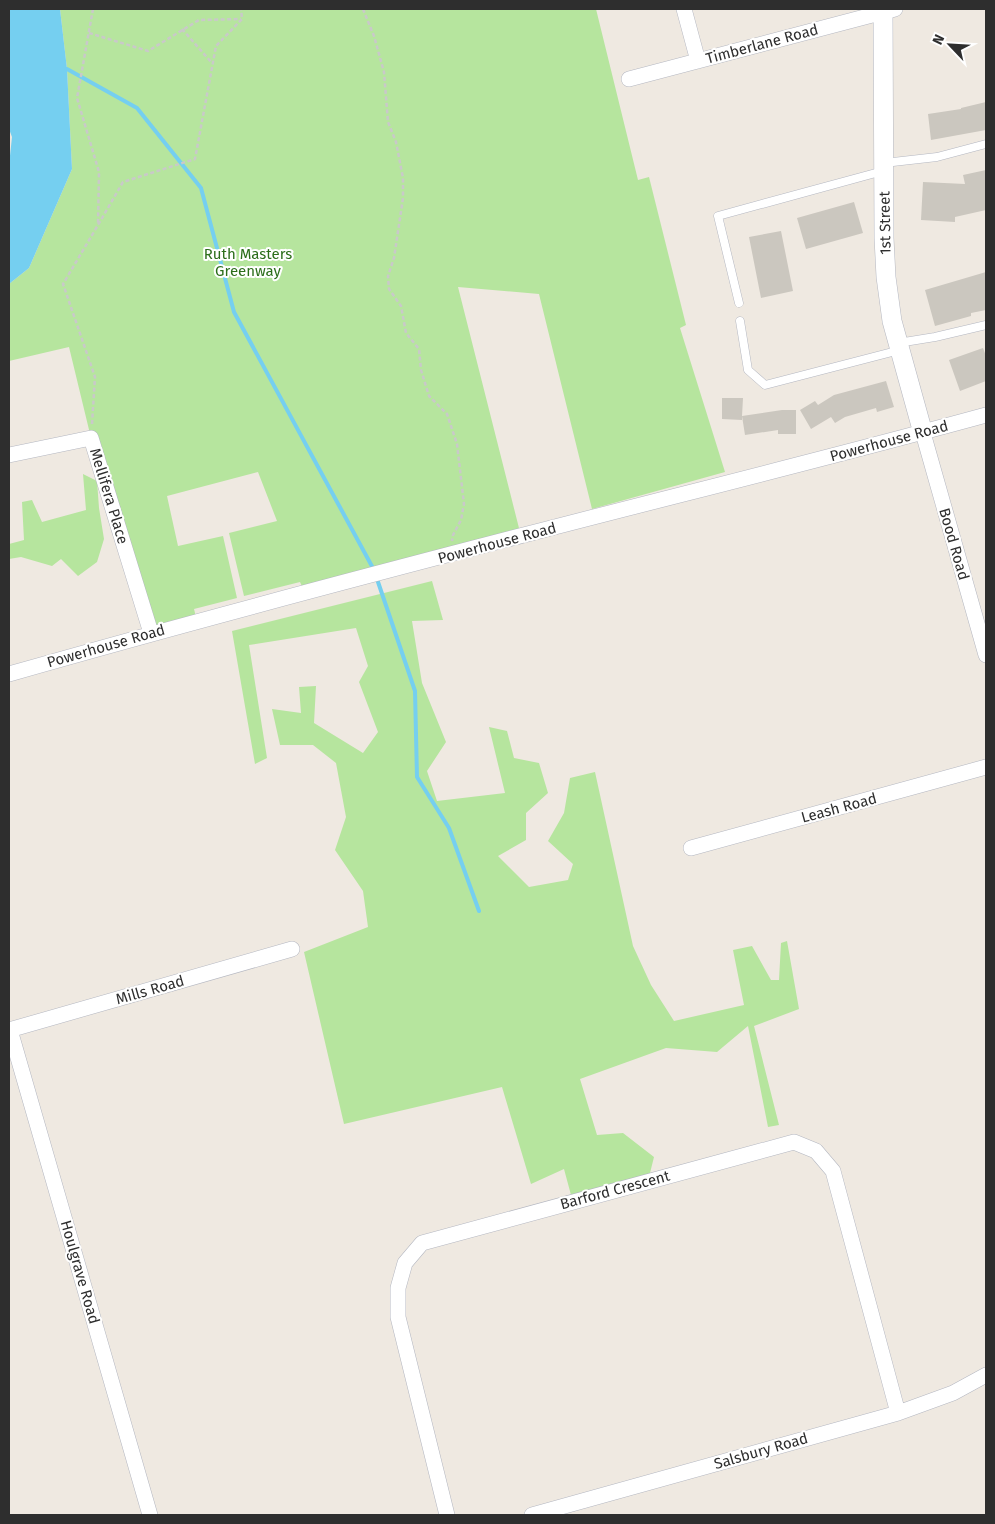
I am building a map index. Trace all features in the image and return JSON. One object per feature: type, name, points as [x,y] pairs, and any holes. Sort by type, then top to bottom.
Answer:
[{"type":"street","points":[[684,9],[698,61]]},
{"type":"street","name":"Timberlane Road","points":[[629,79],[887,10]]},
{"type":"street","name":"1st Street","points":[[887,10],[884,167],[886,277],[892,321],[922,433]]},
{"type":"street","name":"Powerhouse Road","points":[[9,674],[151,633],[986,415]]},
{"type":"street","name":"Bood Road","points":[[922,433],[986,655]]},
{"type":"street","name":"Mellifera Place","points":[[9,456],[91,438],[151,633]]},
{"type":"street","name":"Leash Road","points":[[691,848],[986,767]]},
{"type":"street","name":"Mills Road","points":[[9,1030],[292,949]]},
{"type":"street","name":"Houlgrave Road","points":[[9,1030],[150,1515]]},
{"type":"street","name":"Barford Crescent","points":[[447,1515],[398,1318],[398,1288],[405,1264],[422,1243],[794,1142],[816,1151],[833,1171],[898,1413]]},
{"type":"street","name":"Salsbury Road","points":[[532,1515],[898,1413],[952,1393],[986,1375]]},
{"type":"lane","points":[[738,303],[718,216],[884,167],[937,157],[986,144]]},
{"type":"lane","points":[[740,321],[748,370],[765,385],[935,337],[986,325]]},
{"type":"path","points":[[93,9],[77,98],[99,172],[98,225]]},
{"type":"path","points":[[91,438],[95,378],[63,284],[123,182],[195,159],[216,46],[242,19],[241,9]]},
{"type":"path","points":[[363,9],[374,36],[384,72],[388,122],[396,142],[403,178],[403,198],[394,258],[388,276],[389,288],[401,306],[406,333],[419,349],[421,370],[429,396],[447,414],[458,444],[464,504],[461,520],[453,535],[451,555]]},
{"type":"path","points":[[89,33],[148,51],[198,20],[242,19]]},
{"type":"path","points":[[182,30],[212,63]]},
{"type":"green space","name":"Ruth Masters Greenway","points":[[60,9],[596,9],[638,180],[649,177],[686,325],[680,328],[725,472],[592,509],[539,294],[458,287],[521,536],[305,593],[300,582],[244,596],[229,533],[277,521],[258,472],[167,496],[178,546],[223,536],[237,598],[194,609],[197,621],[151,633],[91,438],[69,347],[9,361],[9,284],[29,268],[72,169],[67,69]]},
{"type":"green space","points":[[83,474],[97,481],[104,539],[97,562],[78,576],[61,559],[52,566],[21,557],[9,559],[9,544],[24,540],[22,502],[32,500],[42,522],[86,510]]},
{"type":"green space","points":[[432,581],[443,620],[412,621],[422,683],[446,742],[427,771],[437,801],[505,793],[489,727],[507,731],[514,758],[539,763],[548,793],[526,813],[526,840],[498,856],[529,887],[568,880],[573,864],[548,841],[564,813],[570,778],[595,772],[633,946],[651,985],[674,1021],[744,1005],[733,950],[752,946],[771,980],[779,980],[781,943],[787,941],[799,1009],[754,1026],[779,1125],[768,1127],[748,1026],[717,1052],[666,1048],[580,1079],[597,1135],[623,1133],[654,1157],[649,1177],[571,1195],[564,1169],[531,1184],[502,1087],[344,1124],[304,952],[368,927],[363,891],[335,850],[346,817],[336,763],[313,745],[280,745],[272,709],[301,713],[299,687],[316,686],[314,723],[363,753],[378,732],[359,682],[368,666],[356,628],[249,645],[267,758],[255,764],[232,631]]},
{"type":"water","points":[[9,9],[60,9],[67,69],[72,169],[29,268],[9,284],[9,165],[12,137],[9,129]]},
{"type":"building","points":[[986,102],[986,130],[931,140],[928,114],[961,109]]},
{"type":"building","points":[[986,170],[986,210],[955,217],[955,222],[921,220],[923,182],[965,184],[963,175]]},
{"type":"building","points":[[854,202],[863,233],[806,249],[797,218]]},
{"type":"building","points":[[781,231],[793,291],[761,298],[749,237]]},
{"type":"building","points":[[986,272],[986,310],[971,313],[971,316],[935,326],[925,290]]},
{"type":"building","points":[[983,348],[986,356],[986,381],[960,391],[949,360]]},
{"type":"building","points":[[886,381],[894,407],[877,412],[876,408],[845,417],[835,423],[831,417],[811,429],[800,410],[815,401],[818,405],[834,395]]},
{"type":"building","points":[[722,398],[743,398],[742,420],[722,419]]},
{"type":"building","points":[[782,410],[796,410],[796,434],[778,434],[778,430],[745,435],[742,416]]},
{"type":"waterway","points":[[67,69],[137,108],[201,188],[234,312],[374,570]]},
{"type":"waterway","points":[[376,576],[415,691],[417,777],[449,828],[479,911]]}]
